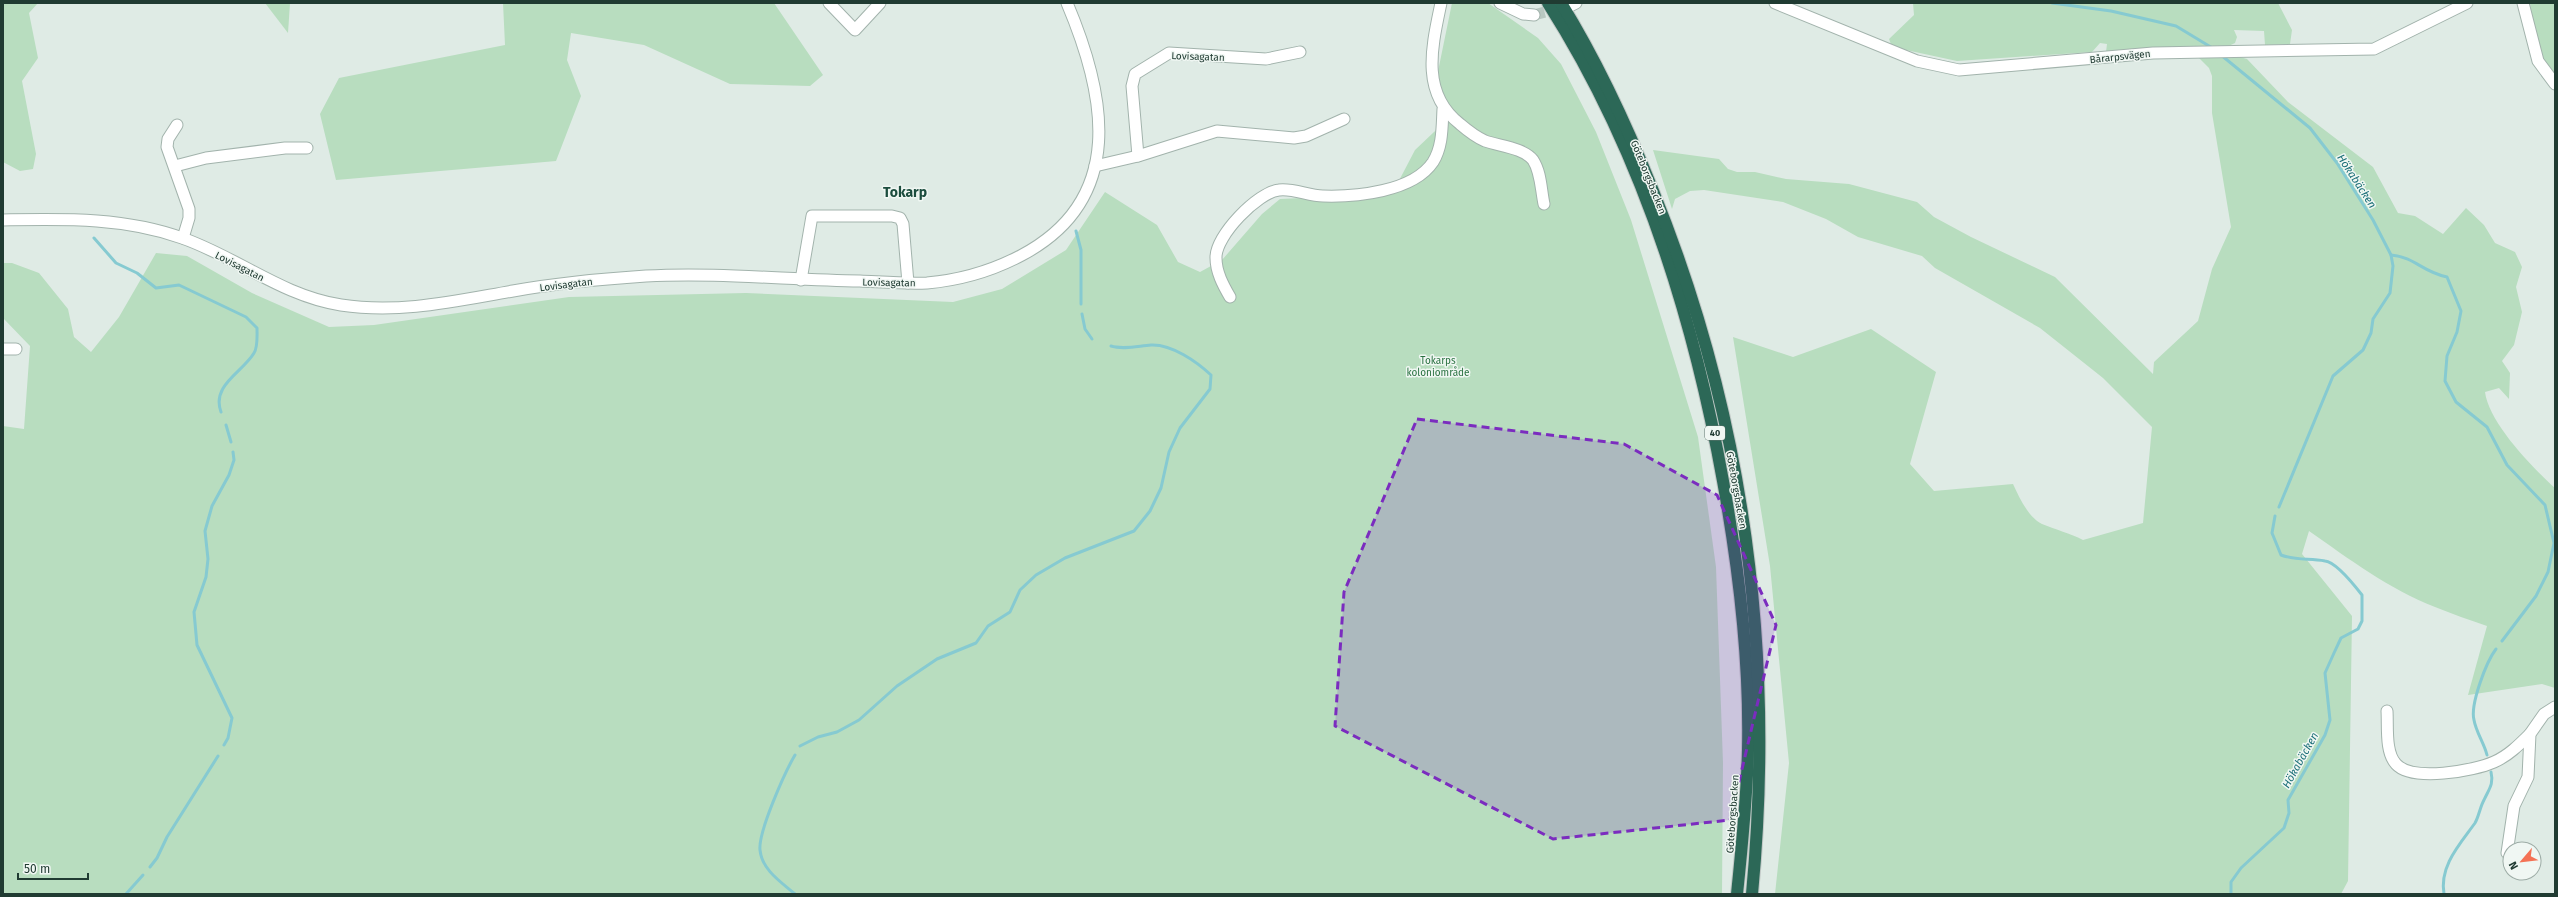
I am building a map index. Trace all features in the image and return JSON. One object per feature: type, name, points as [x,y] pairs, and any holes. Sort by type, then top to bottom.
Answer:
[{"type":"highway","name":"Göteborgsbacken","points":[[1548,3],[1603,100],[1652,216],[1698,359],[1715,432],[1740,586],[1746,666],[1748,748],[1744,830],[1738,894]]},
{"type":"highway","name":"Göteborgsbacken","points":[[1569,4],[1614,99],[1661,210],[1694,301],[1721,402],[1742,505],[1753,584],[1759,665],[1761,763],[1758,830],[1752,894]]},
{"type":"street","points":[[829,3],[855,30],[880,3]]},
{"type":"street","name":"Lovisagatan","points":[[3,220],[115,222],[185,234],[293,292],[340,305],[381,309],[431,306],[581,281],[640,277],[704,275],[908,283],[942,281],[979,274],[1011,261],[1043,243],[1063,227],[1075,213],[1086,195],[1095,166],[1099,131],[1094,80],[1084,44],[1067,3]]},
{"type":"street","points":[[1441,3],[1431,70],[1433,85],[1444,109],[1456,121],[1477,136],[1525,154],[1532,159],[1539,177],[1544,204]]},
{"type":"street","points":[[1500,3],[1514,11],[1534,15]]},
{"type":"street","name":"Bårarpsvägen","points":[[1774,3],[1917,61],[1959,70],[2153,53],[2374,49],[2467,3]]},
{"type":"street","points":[[2524,3],[2538,61],[2555,84]]},
{"type":"street","name":"Lovisagatan","points":[[1138,156],[1132,86],[1135,74],[1169,53],[1266,59],[1300,52]]},
{"type":"street","points":[[1230,297],[1221,282],[1216,258],[1218,244],[1250,206],[1277,190],[1284,189],[1308,195],[1343,196],[1368,194],[1396,186],[1425,170],[1432,162],[1441,140],[1444,109]]},
{"type":"street","points":[[1095,166],[1138,156],[1217,131],[1294,138],[1330,127],[1344,119]]},
{"type":"street","points":[[177,125],[168,139],[167,147],[189,209],[190,218],[185,234]]},
{"type":"street","points":[[175,166],[206,158],[286,148],[307,148]]},
{"type":"street","points":[[801,280],[812,216],[892,216],[900,218],[903,224],[908,283]]},
{"type":"street","points":[[3,349],[16,349]]},
{"type":"street","points":[[2387,711],[2388,739],[2392,758],[2403,770],[2428,774],[2482,766],[2506,755],[2530,734],[2544,714],[2555,707]]},
{"type":"street","points":[[2509,841],[2514,806],[2528,777],[2530,734]]},
{"type":"highlighted area","points":[[1417,419],[1624,444],[1717,495],[1776,625],[1730,820],[1553,839],[1335,726],[1344,592]]},
{"type":"green space","points":[[3,3],[38,3],[29,13],[38,58],[22,81],[36,154],[33,169],[20,171],[3,162]]},
{"type":"green space","points":[[265,3],[290,3],[288,33]]},
{"type":"green space","points":[[503,3],[774,3],[823,75],[810,86],[730,84],[644,45],[571,33],[567,60],[581,96],[556,161],[336,180],[320,114],[339,78],[505,45]]},
{"type":"green space","name":"Tokarps koloniområde","points":[[1452,3],[1488,3],[1538,38],[1561,64],[1596,132],[1631,220],[1698,437],[1716,567],[1723,763],[1722,894],[3,894],[3,426],[24,429],[30,346],[3,318],[3,263],[12,263],[39,273],[68,309],[74,337],[91,352],[119,317],[156,253],[187,256],[252,293],[329,327],[374,325],[569,297],[746,293],[953,302],[1002,289],[1066,250],[1105,192],[1157,225],[1178,262],[1200,272],[1222,260],[1262,214],[1280,199],[1392,194],[1415,150],[1453,114],[1435,86]]},
{"type":"green space","points":[[1913,3],[2278,3],[2292,30],[2290,44],[2265,45],[2264,31],[2234,30],[2237,37],[2235,43],[2218,51],[2222,58],[2240,57],[2247,59],[2288,102],[2373,167],[2398,213],[2415,216],[2443,234],[2466,208],[2484,225],[2495,243],[2515,252],[2522,267],[2516,287],[2522,312],[2514,345],[2502,361],[2510,373],[2509,399],[2499,388],[2485,392],[2488,404],[2494,417],[2513,444],[2555,488],[2555,688],[2542,684],[2468,695],[2487,626],[2454,615],[2418,600],[2370,573],[2309,531],[2302,554],[2352,616],[2348,881],[2341,894],[1775,894],[1789,763],[1770,566],[1733,337],[1793,357],[1871,329],[1936,372],[1910,464],[1934,491],[2013,484],[2024,506],[2037,521],[2083,540],[2143,523],[2152,427],[2103,378],[2040,328],[1935,268],[1922,256],[1858,237],[1826,219],[1783,202],[1704,190],[1690,191],[1675,199],[1672,209],[1653,150],[1719,159],[1728,169],[1737,172],[1755,172],[1786,179],[1849,184],[1917,202],[1934,217],[1971,237],[2055,277],[2153,374],[2154,362],[2198,321],[2212,269],[2231,227],[2212,113],[2212,76],[2209,68],[2192,51],[2106,52],[2107,44],[2100,43],[2092,52],[1957,61],[1892,47],[1889,39],[1914,15]]},
{"type":"green space","points":[[2530,3],[2555,3],[2555,78],[2538,52]]},
{"type":"waterway","name":"Hökabäcken","points":[[2052,3],[2111,11],[2176,26],[2214,49]]},
{"type":"waterway","name":"Hökabäcken","points":[[2221,55],[2310,128],[2337,163],[2373,220],[2391,255],[2393,266],[2390,293],[2373,319],[2371,333],[2363,350],[2333,376],[2279,507]]},
{"type":"waterway","points":[[1076,231],[1081,250],[1081,304]]},
{"type":"waterway","points":[[94,238],[116,263],[137,273],[156,288],[179,285],[246,317],[257,328],[257,344],[254,353],[224,386],[220,394],[219,402],[221,412]]},
{"type":"waterway","points":[[2391,255],[2399,256],[2431,272],[2447,277],[2461,311],[2457,332],[2447,356],[2445,381],[2456,402],[2487,427],[2507,465],[2545,505],[2554,543],[2548,572],[2536,596],[2502,641]]},
{"type":"waterway","points":[[1082,314],[1085,329],[1092,339]]},
{"type":"waterway","points":[[800,746],[818,737],[837,732],[859,720],[897,686],[937,659],[976,643],[988,626],[1010,612],[1020,590],[1036,575],[1065,558],[1134,531],[1150,511],[1161,488],[1169,452],[1180,428],[1210,389],[1211,375],[1184,355],[1167,347],[1159,345],[1126,348],[1111,346]]},
{"type":"waterway","points":[[226,425],[231,442]]},
{"type":"waterway","points":[[224,745],[228,738],[232,718],[197,645],[194,612],[206,577],[208,559],[205,531],[212,506],[229,475],[234,460],[233,452]]},
{"type":"waterway","name":"Hökabäcken","points":[[2231,894],[2231,882],[2241,868],[2284,828],[2289,813],[2288,800],[2325,735],[2330,720],[2325,673],[2341,638],[2358,629],[2362,621],[2362,595],[2345,575],[2334,565],[2325,561],[2292,558],[2281,555],[2272,533],[2275,516]]},
{"type":"waterway","points":[[2487,755],[2478,733],[2473,713],[2480,684],[2488,663],[2496,649]]},
{"type":"waterway","points":[[795,755],[779,788],[763,830],[760,850],[764,864],[768,870],[795,894]]},
{"type":"waterway","points":[[150,867],[157,858],[167,837],[218,756]]},
{"type":"waterway","points":[[2444,894],[2443,884],[2448,865],[2457,847],[2475,823],[2492,780],[2491,772]]},
{"type":"waterway","points":[[126,894],[143,875]]},
{"type":"tunnel","points":[[1534,15],[1560,8]]},
{"type":"district","name":"Tokarp","points":[[905,192]]}]
